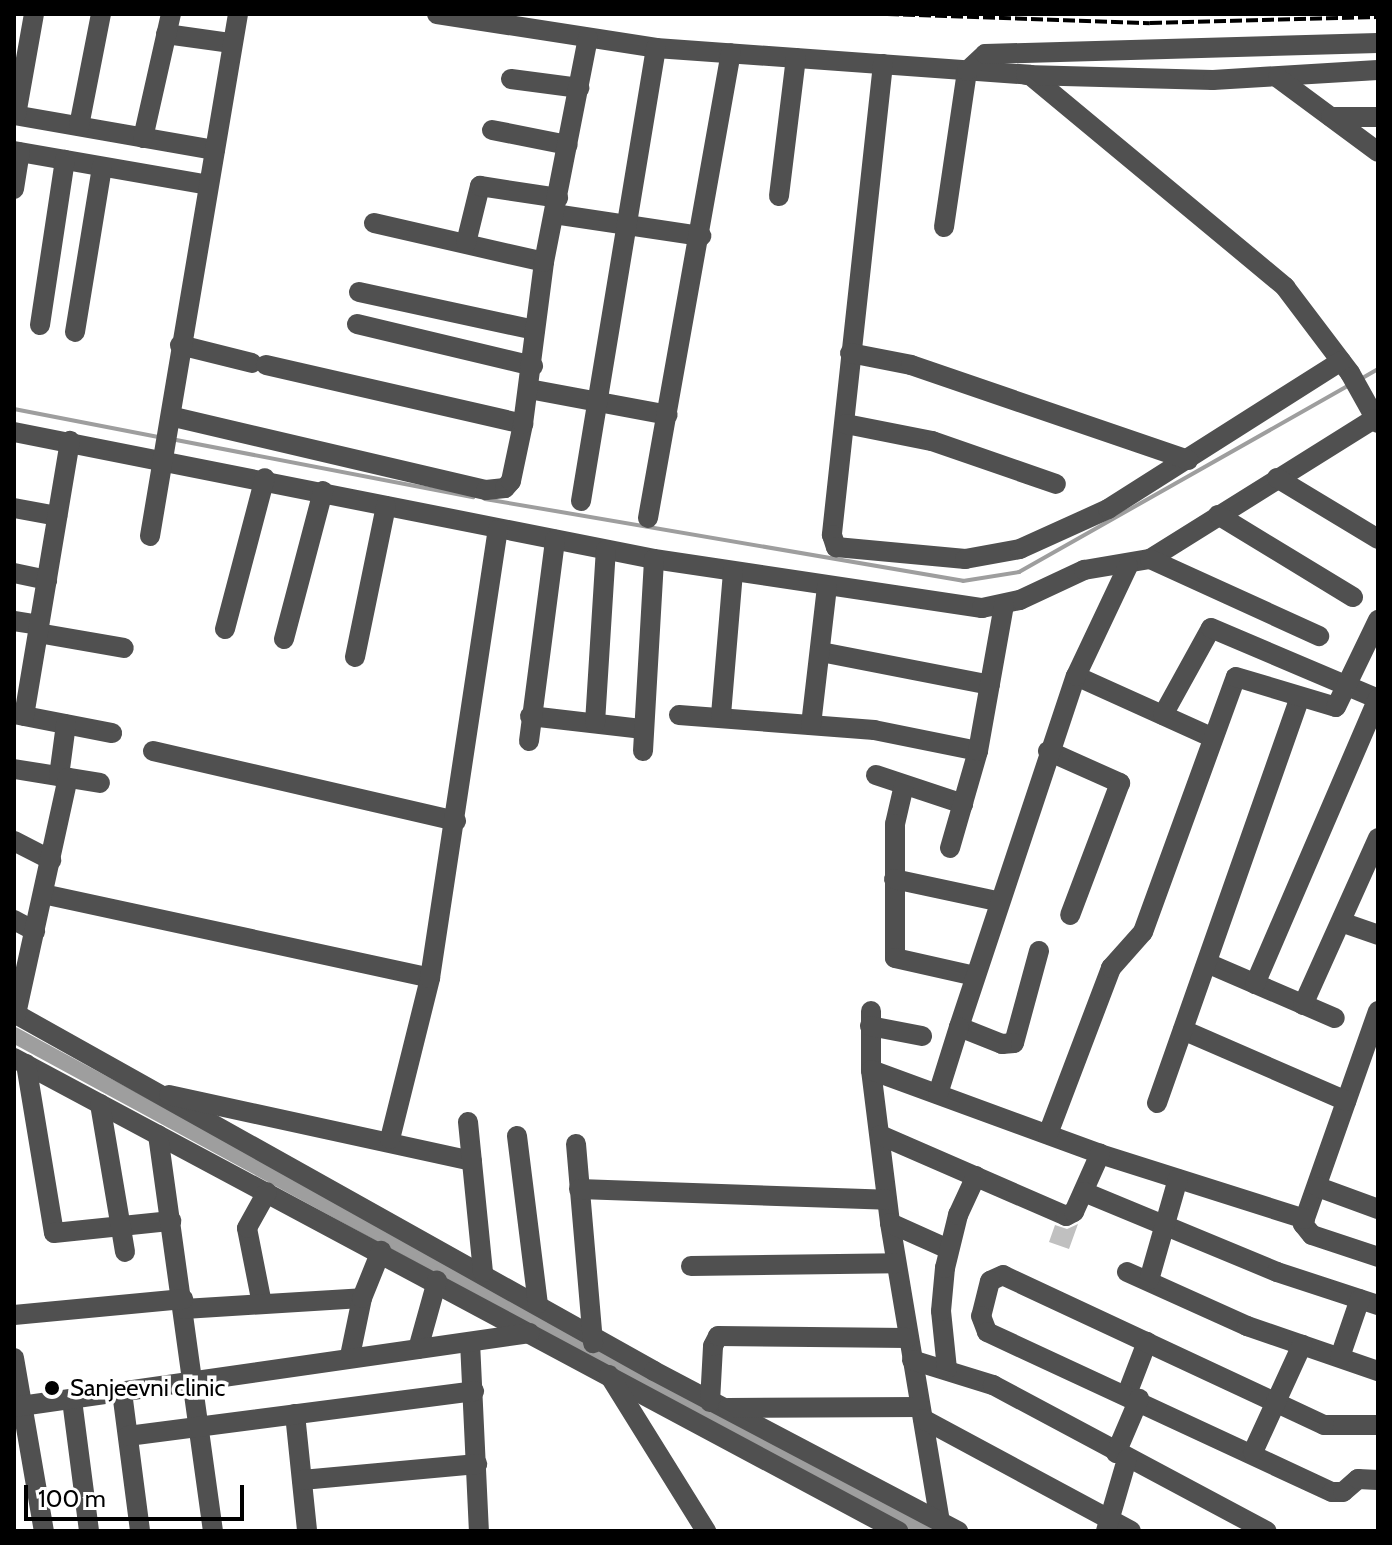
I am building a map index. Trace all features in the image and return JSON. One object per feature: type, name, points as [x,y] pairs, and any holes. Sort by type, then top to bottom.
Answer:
[{"type":"street","points":[[34,14],[15,115],[215,150]]},
{"type":"street","points":[[79,126],[101,14]]},
{"type":"street","points":[[150,536],[170,439],[180,345],[238,14]]},
{"type":"street","points":[[437,14],[656,48],[1022,75],[1213,80],[1378,70]]},
{"type":"street","points":[[143,138],[168,24],[231,43]]},
{"type":"street","points":[[14,432],[70,441],[170,439],[494,490],[511,481],[533,366],[544,262],[588,38]]},
{"type":"street","points":[[944,227],[967,71],[985,54],[997,51],[1378,43]]},
{"type":"street","points":[[1213,80],[1223,47]]},
{"type":"street","points":[[581,501],[656,48]]},
{"type":"street","points":[[648,518],[701,236],[731,53]]},
{"type":"street","points":[[779,196],[796,58]]},
{"type":"street","points":[[883,64],[832,540],[843,550],[965,559],[1001,556],[1108,509],[1346,367]]},
{"type":"street","points":[[170,439],[265,478],[498,530],[654,559],[966,607],[1004,605],[1084,570],[1128,566],[1150,559],[1277,478],[1372,407],[1346,367],[1285,287],[1030,75],[1022,75]]},
{"type":"street","points":[[1278,78],[1378,152]]},
{"type":"street","points":[[511,79],[579,88]]},
{"type":"street","points":[[1331,117],[1378,117]]},
{"type":"street","points":[[492,130],[568,145]]},
{"type":"street","points":[[14,189],[17,152],[208,185]]},
{"type":"street","points":[[40,325],[65,160]]},
{"type":"street","points":[[75,332],[102,167]]},
{"type":"street","points":[[466,243],[480,186],[628,224],[701,236]]},
{"type":"street","points":[[374,223],[544,262]]},
{"type":"street","points":[[359,292],[535,330]]},
{"type":"street","points":[[357,324],[533,366]]},
{"type":"street","points":[[180,345],[523,424]]},
{"type":"street","points":[[850,353],[911,365],[1188,460]]},
{"type":"street","points":[[529,389],[668,415]]},
{"type":"street","points":[[846,424],[932,441],[1056,484]]},
{"type":"street","points":[[70,441],[39,629],[24,661],[19,715],[112,733]]},
{"type":"street","points":[[225,629],[265,478]]},
{"type":"street","points":[[1277,478],[1378,539]]},
{"type":"street","points":[[284,639],[323,491]]},
{"type":"street","points":[[355,657],[386,506]]},
{"type":"street","points":[[14,508],[57,516]]},
{"type":"street","points":[[1218,515],[1353,597]]},
{"type":"street","points":[[390,1139],[430,978],[498,530]]},
{"type":"street","points":[[529,741],[555,540]]},
{"type":"street","points":[[595,723],[606,550]]},
{"type":"street","points":[[643,751],[654,559]]},
{"type":"street","points":[[1150,559],[1319,636]]},
{"type":"street","points":[[938,1094],[997,901],[1048,751],[1076,676],[1128,566]]},
{"type":"street","points":[[721,715],[733,571]]},
{"type":"street","points":[[14,573],[47,580]]},
{"type":"street","points":[[811,725],[827,587]]},
{"type":"street","points":[[950,848],[978,751],[1004,605]]},
{"type":"street","points":[[1048,1134],[1111,968],[1143,932],[1211,737],[1239,675],[1333,708],[1349,684],[1378,620]]},
{"type":"street","points":[[14,621],[124,648]]},
{"type":"street","points":[[1163,715],[1211,628],[1349,684],[1378,699],[1255,984]]},
{"type":"street","points":[[821,652],[990,685]]},
{"type":"street","points":[[1076,676],[1211,737]]},
{"type":"street","points":[[1157,1103],[1300,697]]},
{"type":"street","points":[[679,715],[721,715],[874,730],[978,751]]},
{"type":"street","points":[[530,716],[643,729]]},
{"type":"street","points":[[66,724],[64,777],[51,860],[15,1014],[538,1304],[592,1350],[706,1531]]},
{"type":"street","points":[[153,751],[456,821]]},
{"type":"street","points":[[1048,751],[1120,783],[1070,915]]},
{"type":"street","points":[[14,769],[100,783]]},
{"type":"street","points":[[876,775],[963,804]]},
{"type":"street","points":[[904,785],[895,824],[895,958],[975,976]]},
{"type":"street","points":[[14,841],[51,860]]},
{"type":"street","points":[[1303,1005],[1376,849]]},
{"type":"street","points":[[894,879],[997,901]]},
{"type":"street","points":[[43,894],[430,978]]},
{"type":"street","points":[[14,920],[35,931]]},
{"type":"street","points":[[1341,922],[1378,935]]},
{"type":"street","points":[[959,1027],[1002,1044],[1014,1043],[1039,951]]},
{"type":"street","points":[[1207,963],[1335,1018]]},
{"type":"street","points":[[1378,1011],[1304,1229],[1312,1235],[1378,1257]]},
{"type":"street","points":[[922,1036],[871,1019],[871,1070],[907,1338],[949,1526]]},
{"type":"street","points":[[1183,1030],[1346,1101]]},
{"type":"street","points":[[20,1061],[530,1333],[592,1350],[717,1405],[949,1526]]},
{"type":"street","points":[[20,1061],[52,1230],[65,1236],[171,1221]]},
{"type":"street","points":[[871,1070],[1100,1154],[1305,1219]]},
{"type":"street","points":[[153,1092],[390,1139],[472,1161]]},
{"type":"street","points":[[100,1104],[125,1252]]},
{"type":"street","points":[[468,1122],[483,1272]]},
{"type":"street","points":[[158,1135],[195,1382],[213,1531]]},
{"type":"street","points":[[880,1135],[1066,1216],[1074,1212],[1100,1154]]},
{"type":"street","points":[[517,1136],[538,1304]]},
{"type":"street","points":[[576,1144],[592,1350]]},
{"type":"street","points":[[947,1369],[941,1311],[948,1249],[976,1176]]},
{"type":"street","points":[[1149,1280],[1178,1179]]},
{"type":"street","points":[[1318,1187],[1378,1209]]},
{"type":"street","points":[[579,1189],[887,1200]]},
{"type":"street","points":[[262,1304],[247,1228],[267,1192]]},
{"type":"street","points":[[1084,1192],[1277,1272],[1369,1302],[1340,1357]]},
{"type":"street","points":[[890,1223],[948,1249]]},
{"type":"street","points":[[350,1356],[362,1298],[381,1251]]},
{"type":"street","points":[[691,1266],[896,1263]]},
{"type":"street","points":[[1127,1272],[1228,1318],[1378,1371]]},
{"type":"street","points":[[1378,1425],[1324,1425],[1003,1275],[990,1281],[981,1316],[987,1332],[1133,1396],[1332,1492],[1343,1492],[1358,1479],[1378,1480]]},
{"type":"street","points":[[418,1349],[437,1281]]},
{"type":"street","points":[[14,1315],[184,1304],[262,1304],[362,1298]]},
{"type":"street","points":[[20,1406],[195,1382],[350,1356],[530,1333]]},
{"type":"street","points":[[717,1405],[713,1339],[718,1336],[907,1338]]},
{"type":"street","points":[[470,1342],[479,1531]]},
{"type":"street","points":[[1107,1525],[1147,1342]]},
{"type":"street","points":[[1253,1452],[1278,1404],[1302,1345]]},
{"type":"street","points":[[14,1358],[44,1531]]},
{"type":"street","points":[[912,1360],[993,1385],[1121,1456],[1267,1531]]},
{"type":"street","points":[[609,1374],[889,1529]]},
{"type":"street","points":[[128,1436],[474,1391]]},
{"type":"street","points":[[122,1392],[140,1531]]},
{"type":"street","points":[[72,1400],[89,1531]]},
{"type":"street","points":[[717,1405],[922,1413],[1107,1525],[1131,1531]]},
{"type":"street","points":[[295,1414],[307,1531]]},
{"type":"street","points":[[302,1480],[477,1464]]},
{"type":"building","points":[[1078,1224],[1069,1249],[1049,1242],[1055,1225],[1067,1229]]},
{"type":"waterway","points":[[1359,380],[1378,369]]},
{"type":"waterway","points":[[485,499],[963,581],[1019,572],[1348,386]]},
{"type":"waterway","points":[[14,409],[158,437]]},
{"type":"waterway","points":[[171,439],[473,497]]},
{"type":"waterway","points":[[14,1035],[927,1531]]},
{"type":"railway","points":[[887,14],[1150,23],[1378,17]]},
{"type":"place","name":"Sanjeevni clinic","points":[[52,1388]]}]
